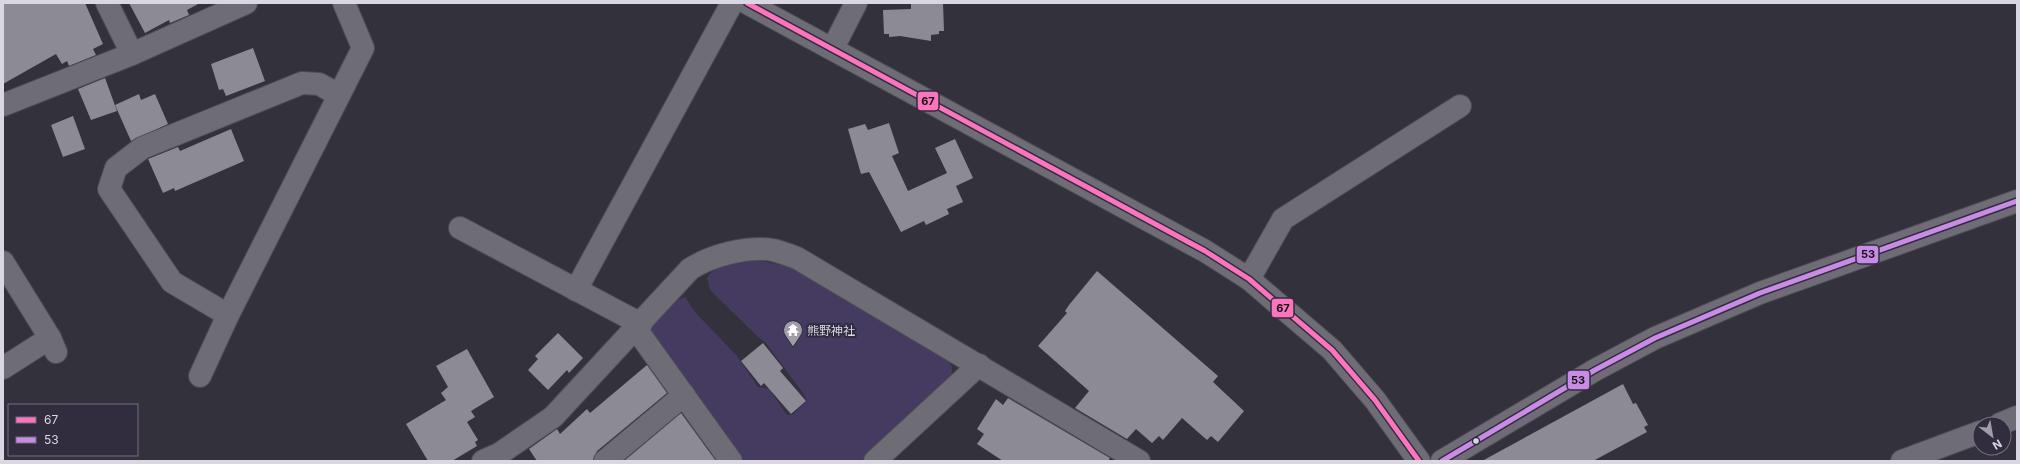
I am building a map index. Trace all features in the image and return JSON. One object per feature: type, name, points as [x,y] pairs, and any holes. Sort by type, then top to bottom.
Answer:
[{"type":"main road","points":[[1442,461],[1595,370],[1676,328],[1760,293],[2017,201]]},
{"type":"street","points":[[107,3],[132,54]]},
{"type":"street","points":[[3,105],[132,54],[246,3]]},
{"type":"street","points":[[200,376],[228,315],[362,48],[344,3]]},
{"type":"street","points":[[576,290],[732,3]]},
{"type":"street","points":[[747,3],[1205,251],[1249,279],[1332,350],[1375,400],[1419,461]]},
{"type":"street","points":[[832,48],[856,3]]},
{"type":"street","points":[[228,315],[172,282],[109,189],[116,168],[142,148],[302,83],[319,84],[339,95]]},
{"type":"street","points":[[1249,279],[1283,218],[1460,106]]},
{"type":"street","points":[[460,228],[576,290],[638,326],[684,395],[731,461]]},
{"type":"street","points":[[495,459],[553,417],[690,269],[705,260],[726,254],[773,250],[797,258],[1139,461]]},
{"type":"street","points":[[3,262],[53,345],[3,368]]},
{"type":"street","points":[[875,461],[979,365]]},
{"type":"street","points":[[605,461],[684,395]]},
{"type":"street","points":[[1902,461],[1972,435]]},
{"type":"shaded area","name":"熊野神社","points":[[736,261],[761,261],[792,267],[947,360],[952,368],[949,381],[863,461],[741,461],[649,329],[678,300],[685,297],[695,312],[737,356],[758,387],[769,389],[787,415],[792,415],[807,401],[803,393],[765,342],[710,290],[707,278],[710,274],[720,267]]},
{"type":"building","points":[[3,3],[85,3],[103,44],[93,49],[96,55],[69,66],[67,61],[62,64],[56,54],[3,84]]},
{"type":"building","points":[[129,3],[200,3],[187,10],[189,15],[170,23],[169,20],[145,33]]},
{"type":"building","points":[[911,3],[943,3],[944,31],[939,31],[939,34],[931,35],[931,41],[900,36],[889,37],[889,34],[884,34],[883,10],[911,9]]},
{"type":"building","points":[[253,48],[265,81],[226,96],[223,89],[219,90],[211,64]]},
{"type":"building","points":[[105,78],[117,111],[91,120],[78,89]]},
{"type":"building","points":[[139,94],[141,100],[155,94],[168,124],[131,141],[115,105]]},
{"type":"building","points":[[73,116],[85,149],[63,157],[51,125]]},
{"type":"building","points":[[889,123],[899,153],[892,156],[908,191],[947,173],[935,148],[955,139],[973,178],[956,186],[963,202],[947,209],[949,214],[926,225],[924,221],[901,232],[869,172],[861,174],[848,129],[865,124],[868,130]]},
{"type":"building","points":[[231,129],[244,161],[175,191],[174,188],[163,193],[148,159],[178,147],[180,151]]},
{"type":"building","points":[[1097,271],[1218,376],[1213,382],[1244,411],[1218,442],[1211,436],[1207,440],[1182,418],[1163,440],[1159,436],[1152,443],[1136,429],[1127,439],[1075,408],[1089,391],[1038,346],[1067,313],[1065,311],[1069,305]]},
{"type":"building","points":[[558,333],[583,358],[569,373],[567,370],[548,390],[528,370],[538,359],[535,356]]},
{"type":"building","points":[[763,343],[783,368],[780,371],[806,401],[791,414],[764,383],[761,386],[741,361]]},
{"type":"building","points":[[467,349],[494,397],[471,411],[475,417],[467,422],[478,440],[475,442],[477,446],[452,461],[428,461],[406,424],[446,400],[441,393],[448,387],[436,366]]},
{"type":"building","points":[[647,365],[667,393],[597,451],[593,461],[537,461],[529,449],[557,429],[560,434],[587,409],[590,413]]},
{"type":"building","points":[[1623,384],[1633,404],[1636,403],[1648,425],[1644,427],[1647,432],[1593,461],[1482,461]]},
{"type":"building","points":[[1008,398],[1110,458],[1108,461],[1003,461],[977,444],[984,434],[977,429],[996,399],[1003,405]]},
{"type":"building","points":[[681,413],[716,461],[624,461]]},
{"type":"transit line","name":"67","points":[[747,3],[1205,251],[1249,279],[1332,350],[1375,400],[1419,461]]},
{"type":"transit line","name":"53","points":[[1442,461],[1595,370],[1655,338],[1760,293],[2017,201]]},
{"type":"place","name":"熊野神社","points":[[793,347]]}]
